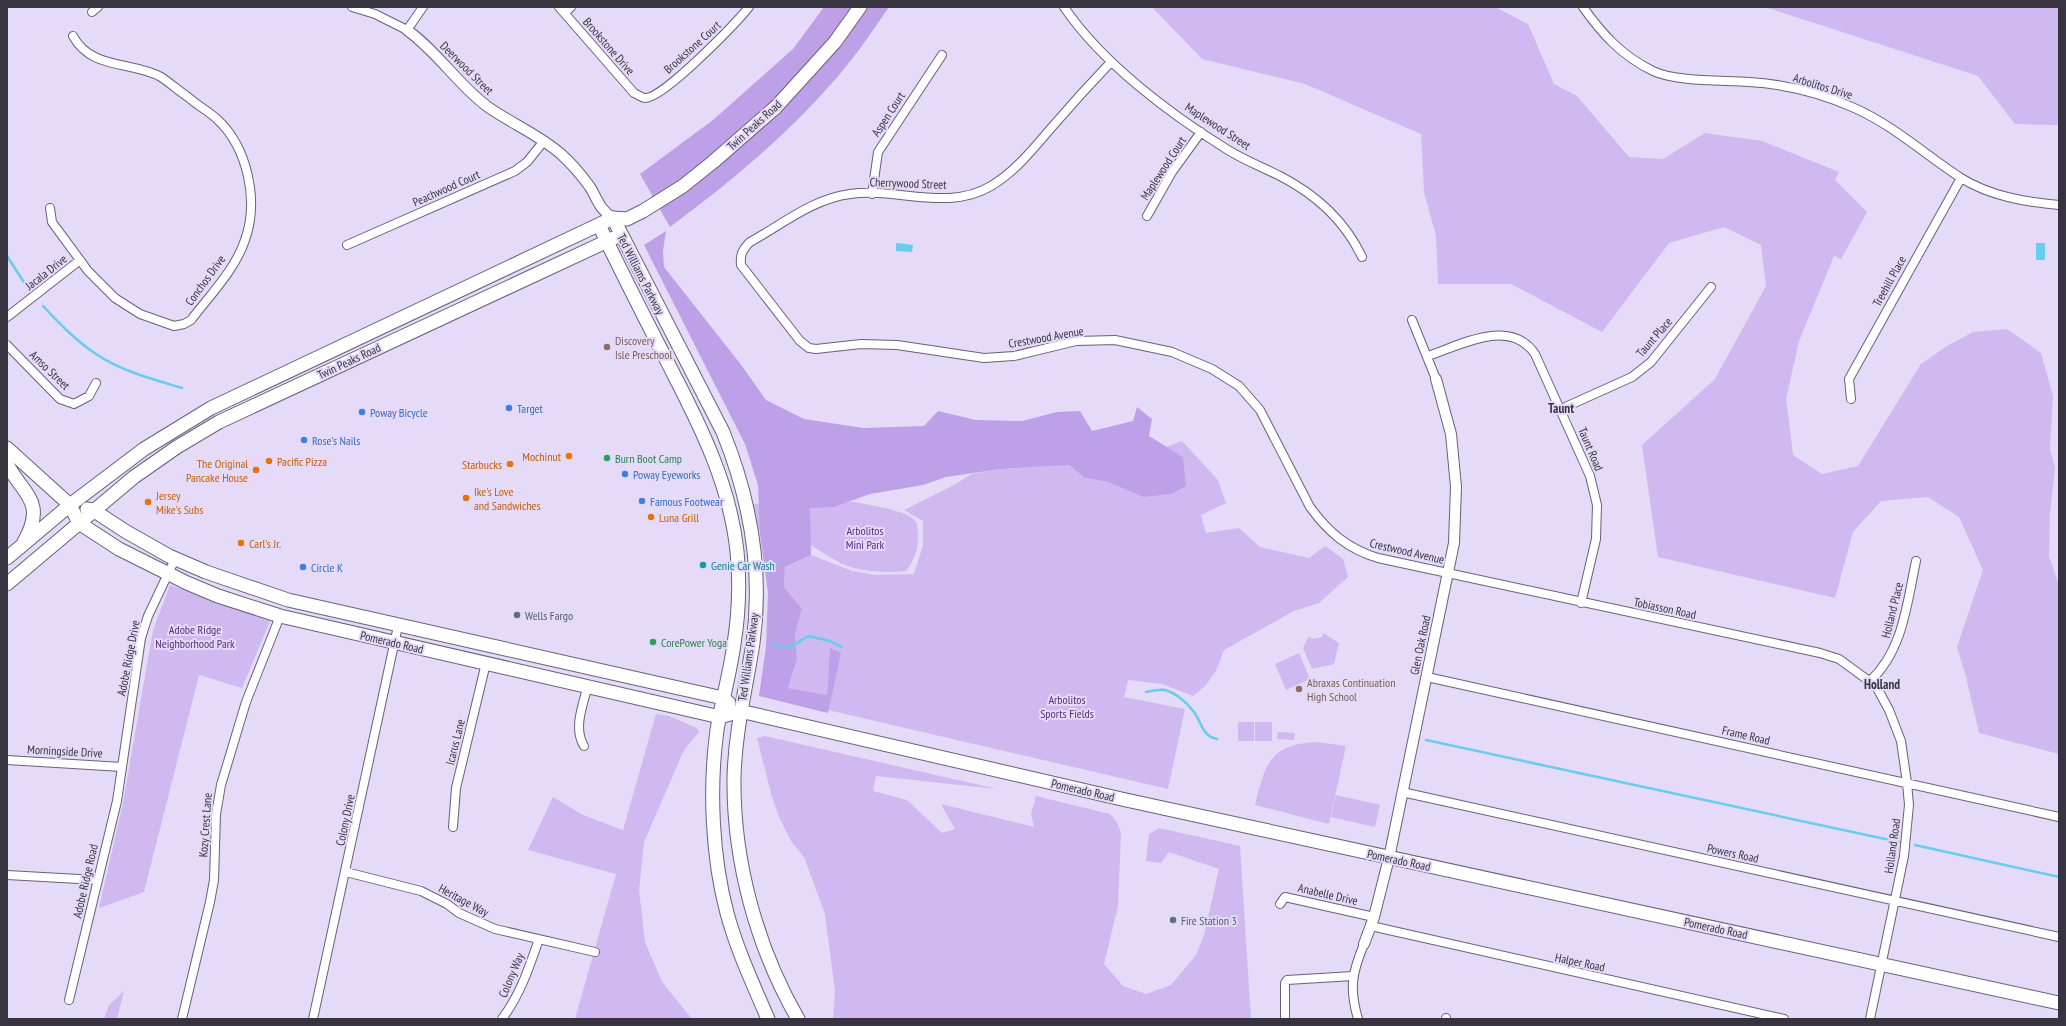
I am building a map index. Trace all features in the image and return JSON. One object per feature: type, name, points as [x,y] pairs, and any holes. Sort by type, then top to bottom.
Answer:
[{"type":"main road","name":"Twin Peaks Road","points":[[627,219],[643,211],[683,186],[776,107],[835,42],[860,7]]},
{"type":"main road","name":"Twin Peaks Road","points":[[7,558],[70,505],[144,449],[210,408],[599,225],[608,215]]},
{"type":"main road","points":[[608,215],[627,219],[621,235]]},
{"type":"main road","name":"Ted Williams Parkway","points":[[608,215],[621,235],[723,432],[744,494],[755,553],[756,586],[753,644],[740,711],[734,779],[742,868],[749,898],[768,954],[798,1019]]},
{"type":"main road","name":"Ted Williams Parkway","points":[[599,225],[703,432],[726,495],[736,550],[738,600],[734,643],[720,716],[712,778],[717,858],[727,912],[743,964],[768,1019]]},
{"type":"main road","name":"Twin Peaks Road","points":[[7,584],[134,477],[177,446],[219,422],[621,235]]},
{"type":"main road","points":[[319,375],[317,369],[320,364],[390,331],[410,319],[419,310]]},
{"type":"main road","name":"Pomerado Road","points":[[7,448],[70,505],[80,523],[119,549],[218,596],[280,616],[720,716],[740,711]]},
{"type":"main road","points":[[7,464],[28,492],[33,507],[33,523],[22,545]]},
{"type":"main road","name":"Pomerado Road","points":[[70,505],[94,510],[125,531],[175,558],[206,572],[288,600],[398,626],[724,698],[740,711],[1131,801],[1388,858],[1533,887],[2059,1003]]},
{"type":"street","name":"Deerwood Street","points":[[352,7],[375,14],[407,30],[428,47],[475,96],[488,107],[544,141],[563,156],[590,187],[608,215]]},
{"type":"street","points":[[407,30],[423,7]]},
{"type":"street","name":"Brookstone Court","points":[[645,98],[651,96],[681,75],[734,25],[749,7]]},
{"type":"street","name":"Maplewood Street","points":[[1064,7],[1071,18],[1111,62],[1140,86],[1229,151],[1307,192],[1346,229],[1362,257]]},
{"type":"street","name":"Arbolitos Drive","points":[[1583,7],[1602,33],[1619,50],[1655,72],[1680,78],[1752,82],[1802,90],[1845,104],[1897,131],[1961,178],[1984,189],[2008,197],[2059,205]]},
{"type":"street","name":"Brookstone Drive","points":[[565,9],[634,93],[645,98]]},
{"type":"street","name":"Conchos Drive","points":[[50,208],[52,222],[88,271],[115,298],[140,314],[174,326],[184,324],[191,320],[229,270],[245,240],[251,213],[250,177],[235,143],[218,120],[161,77],[142,70],[94,58],[77,43],[73,36]]},
{"type":"street","name":"Aspen Court","points":[[872,194],[878,152],[942,55]]},
{"type":"street","name":"Cherrywood Street","points":[[740,256],[743,249],[750,242],[805,209],[829,198],[852,194],[872,194],[945,198],[969,194],[990,187],[1017,167],[1111,62]]},
{"type":"street","name":"Maplewood Court","points":[[1147,216],[1172,172],[1201,132]]},
{"type":"street","name":"Peachwood Court","points":[[347,245],[515,171],[527,162],[544,141]]},
{"type":"street","name":"Treehill Place","points":[[1851,399],[1849,379],[1961,178]]},
{"type":"street","name":"Crestwood Avenue","points":[[740,256],[741,265],[751,279],[800,342],[809,348],[823,349],[861,344],[897,345],[984,358],[1014,356],[1076,341],[1115,340],[1172,352],[1212,369],[1239,386],[1260,410],[1310,507],[1320,521],[1340,541],[1357,550],[1374,556],[1449,573]]},
{"type":"street","name":"Jacala Drive","points":[[7,317],[80,260]]},
{"type":"street","name":"Taunt Place","points":[[1561,409],[1632,376],[1651,362],[1711,286]]},
{"type":"street","name":"Glen Oak Road","points":[[1358,1019],[1352,1000],[1353,976],[1372,922],[1388,858],[1449,573],[1454,543],[1456,486],[1451,434],[1436,379],[1428,356],[1412,320]]},
{"type":"street","name":"Taunt Road","points":[[1428,356],[1489,335],[1500,334],[1519,339],[1530,346],[1535,354],[1590,476],[1597,505],[1596,539],[1581,603]]},
{"type":"street","name":"Amso Street","points":[[7,345],[60,399],[74,404],[89,396],[96,383]]},
{"type":"street","name":"Adobe Ridge Drive","points":[[122,767],[141,638],[148,616],[175,558]]},
{"type":"street","name":"Holland Place","points":[[1870,681],[1878,674],[1892,654],[1901,632],[1916,561]]},
{"type":"street","name":"Tobiasson Road","points":[[1449,573],[1581,603],[1820,653],[1839,659],[1870,681]]},
{"type":"street","name":"Kozy Crest Lane","points":[[182,1019],[214,880],[216,814],[221,785],[246,702],[280,616]]},
{"type":"street","name":"Colony Drive","points":[[313,1019],[398,626]]},
{"type":"street","name":"Icarus Lane","points":[[452,827],[456,788],[486,663]]},
{"type":"street","name":"Frame Road","points":[[1427,677],[2059,817]]},
{"type":"street","name":"Holland Road","points":[[1870,681],[1876,686],[1889,710],[1901,741],[1909,806],[1904,856],[1896,901],[1870,1019]]},
{"type":"street","points":[[584,746],[579,738],[578,729],[588,685]]},
{"type":"street","name":"Morningside Drive","points":[[7,760],[122,767]]},
{"type":"street","name":"Adobe Ridge Road","points":[[69,1000],[117,801],[122,767]]},
{"type":"street","name":"Powers Road","points":[[1402,792],[2059,937]]},
{"type":"street","name":"Heritage Way","points":[[346,872],[421,891],[447,904],[459,913],[495,929],[595,952]]},
{"type":"street","points":[[7,875],[97,880]]},
{"type":"street","name":"Anabelle Drive","points":[[1280,904],[1285,897],[1372,922]]},
{"type":"street","name":"Halper Road","points":[[1372,922],[1784,1019]]},
{"type":"street","name":"Colony Way","points":[[502,1019],[514,1003],[521,989],[539,939]]},
{"type":"street","points":[[1286,1019],[1285,983],[1287,980],[1353,976]]},
{"type":"green space","points":[[1152,7],[1495,7],[1528,24],[1554,84],[1577,96],[1629,157],[1663,159],[1705,133],[1762,141],[1839,172],[1835,180],[1867,212],[1841,259],[1834,256],[1799,341],[1786,399],[1793,455],[1822,474],[1858,466],[1921,364],[1947,346],[1973,332],[2007,329],[2041,353],[2053,396],[2050,449],[2055,468],[2050,513],[2049,556],[2059,585],[2059,754],[1979,733],[1966,677],[1957,647],[1983,570],[1959,517],[1928,497],[1881,501],[1853,532],[1835,598],[1658,557],[1642,445],[1715,379],[1766,286],[1761,245],[1724,227],[1669,243],[1602,332],[1511,284],[1438,284],[1436,236],[1424,192],[1421,134],[1305,84],[1202,59]]},
{"type":"green space","points":[[1765,7],[2059,7],[2059,125],[2015,124],[1978,76]]},
{"type":"green space","name":"Arbolitos Sports Fields","points":[[1182,441],[1218,480],[1226,503],[1201,515],[1206,533],[1239,528],[1260,547],[1309,558],[1325,546],[1343,559],[1348,577],[1319,603],[1294,611],[1224,650],[1216,671],[1205,686],[1193,696],[1162,684],[1128,680],[1124,697],[1185,709],[1168,789],[828,710],[830,648],[827,695],[788,688],[797,659],[795,634],[802,609],[784,587],[785,567],[811,555],[852,571],[874,575],[914,574],[923,545],[923,521],[904,510],[952,486],[972,474],[1001,469],[1069,465],[1085,478],[1108,482],[1143,497],[1183,457],[1166,447]]},
{"type":"green space","name":"Arbolitos Mini Park","points":[[855,502],[897,511],[912,518],[916,522],[918,534],[917,549],[914,558],[906,571],[880,572],[854,568],[838,562],[802,540],[758,530],[753,504]]},
{"type":"green space","name":"Adobe Ridge Neighborhood Park","points":[[170,585],[271,619],[242,688],[199,675],[144,892],[99,908],[123,803],[153,630]]},
{"type":"green space","points":[[1323,633],[1339,643],[1334,664],[1312,669],[1303,648],[1309,636],[1312,639],[1322,637]]},
{"type":"green space","points":[[1299,653],[1310,679],[1286,690],[1275,664]]},
{"type":"green space","points":[[656,714],[669,716],[697,728],[699,732],[684,750],[644,842],[639,890],[645,942],[662,982],[692,1019],[575,1019],[616,874],[528,850],[553,797],[583,815],[623,830]]},
{"type":"green space","points":[[1238,722],[1254,722],[1254,741],[1238,741]]},
{"type":"green space","points":[[1255,722],[1272,722],[1272,741],[1255,741]]},
{"type":"green space","points":[[1278,732],[1295,733],[1294,740],[1277,739]]},
{"type":"green space","points":[[765,736],[997,789],[876,776],[873,791],[907,800],[942,833],[955,829],[941,804],[1034,827],[1031,814],[1036,796],[1110,814],[1117,822],[1121,833],[1118,906],[1104,964],[1123,986],[1146,994],[1171,985],[1196,955],[1204,935],[1219,869],[1169,852],[1161,863],[1146,861],[1149,834],[1159,828],[1240,846],[1251,1019],[833,1019],[835,991],[825,914],[804,857],[791,841],[779,817],[772,797],[757,738]]},
{"type":"green space","points":[[1317,742],[1346,746],[1329,824],[1255,805],[1262,778],[1272,759],[1279,752],[1289,747]]},
{"type":"green space","points":[[1336,795],[1380,805],[1375,827],[1331,817]]},
{"type":"green space","points":[[124,991],[117,1019],[104,1019],[109,1005]]},
{"type":"shaded area","points":[[824,7],[889,7],[862,46],[814,103],[755,159],[670,227],[640,174],[713,120],[793,49]]},
{"type":"shaded area","points":[[666,231],[663,251],[664,267],[742,366],[766,400],[804,419],[863,428],[924,426],[938,411],[976,420],[1022,421],[1057,412],[1080,411],[1092,431],[1133,421],[1137,407],[1152,419],[1149,436],[1183,457],[1186,486],[1171,494],[1143,497],[1108,482],[1085,478],[1069,465],[1001,469],[946,477],[923,485],[870,494],[834,507],[810,508],[811,555],[785,567],[784,587],[802,609],[795,634],[797,659],[788,688],[827,695],[830,648],[841,653],[828,713],[759,696],[766,647],[768,593],[760,534],[758,485],[745,444],[644,245]]},
{"type":"water","points":[[896,243],[913,245],[912,252],[896,251]]},
{"type":"water","points":[[2036,243],[2045,243],[2045,260],[2036,260]]},
{"type":"waterway","points":[[7,256],[27,287]]},
{"type":"waterway","points":[[43,306],[75,338],[106,360],[137,374],[182,388]]},
{"type":"waterway","points":[[772,643],[777,646],[786,647],[795,644],[808,636],[830,641],[841,647]]},
{"type":"waterway","points":[[1146,692],[1165,690],[1177,696],[1194,712],[1205,732],[1217,739]]},
{"type":"waterway","points":[[1426,740],[1899,842]]},
{"type":"waterway","points":[[1915,845],[2059,877]]},
{"type":"place","name":"Discovery Isle Preschool","points":[[607,347]]},
{"type":"place","name":"Target","points":[[509,408]]},
{"type":"place","name":"Poway Bicycle","points":[[362,412]]},
{"type":"place","name":"Rose's Nails","points":[[304,440]]},
{"type":"place","name":"Mochinut","points":[[569,456]]},
{"type":"place","name":"Burn Boot Camp","points":[[607,458]]},
{"type":"place","name":"Pacific Pizza","points":[[269,461]]},
{"type":"place","name":"Starbucks","points":[[510,464]]},
{"type":"place","name":"The Original Pancake House","points":[[256,470]]},
{"type":"place","name":"Poway Eyeworks","points":[[625,474]]},
{"type":"place","name":"Ike's Love and Sandwiches","points":[[466,498]]},
{"type":"place","name":"Famous Footwear","points":[[642,501]]},
{"type":"place","name":"Jersey Mike's Subs","points":[[148,502]]},
{"type":"place","name":"Luna Grill","points":[[651,517]]},
{"type":"place","name":"Carl's Jr.","points":[[241,543]]},
{"type":"place","name":"Genie Car Wash","points":[[703,565]]},
{"type":"place","name":"Circle K","points":[[303,567]]},
{"type":"place","name":"Wells Fargo","points":[[517,615]]},
{"type":"place","name":"CorePower Yoga","points":[[653,642]]},
{"type":"place","name":"Abraxas Continuation High School","points":[[1299,689]]},
{"type":"place","name":"Fire Station 3","points":[[1173,920]]},
{"type":"district","name":"Taunt","points":[[1561,408]]},
{"type":"district","name":"Holland","points":[[1882,684]]}]
